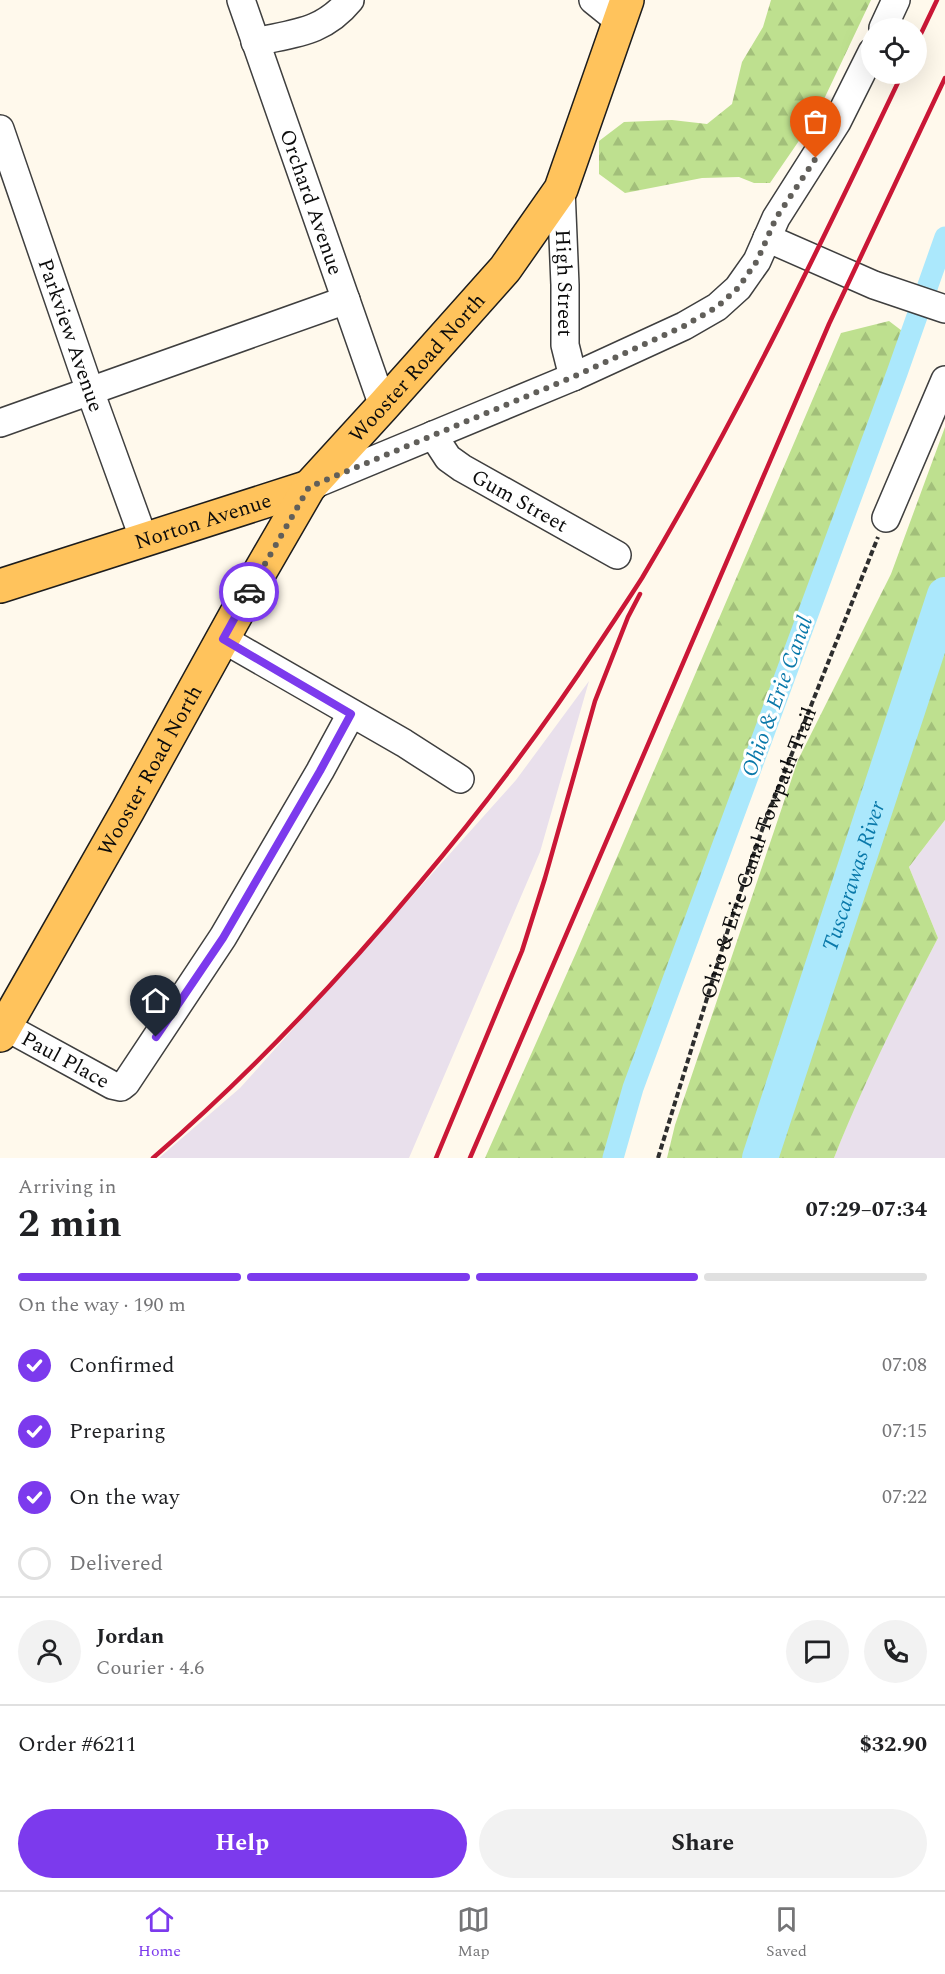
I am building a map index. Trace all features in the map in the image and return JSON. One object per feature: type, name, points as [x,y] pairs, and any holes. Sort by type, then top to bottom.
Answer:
[{"type":"main road","name":"Wooster Road North","points":[[3,1031],[309,487],[505,269],[561,189],[623,11]]},
{"type":"main road","name":"Norton Avenue","points":[[0,586],[309,487]]},
{"type":"street","name":"Orchard Avenue","points":[[241,0],[384,406]]},
{"type":"street","points":[[255,42],[313,28],[332,19],[350,0]]},
{"type":"street","points":[[593,0],[623,11]]},
{"type":"street","points":[[888,18],[896,0]]},
{"type":"street","name":"Norton Avenue","points":[[309,487],[573,377],[684,326],[717,307],[738,288],[757,261],[776,218],[837,122],[861,74]]},
{"type":"street","name":"Parkview Avenue","points":[[0,129],[144,540]]},
{"type":"street","name":"High Street","points":[[561,189],[565,345],[573,377]]},
{"type":"street","points":[[767,238],[874,285],[945,309]]},
{"type":"street","points":[[0,423],[346,300]]},
{"type":"street","points":[[886,518],[945,380]]},
{"type":"street","name":"Gum Street","points":[[433,435],[445,454],[462,468],[617,555]]},
{"type":"street","points":[[223,639],[404,743],[460,779]]},
{"type":"street","name":"Paul Place","points":[[3,1031],[112,1085],[121,1086],[126,1083],[223,938],[351,714]]},
{"type":"path","name":"Ohio & Erie Canal Towpath Trail","points":[[658,1158],[717,963],[764,824],[872,553]]},
{"type":"shaded area","points":[[589,681],[540,852],[409,1158],[159,1158],[240,1088],[516,780]]},
{"type":"shaded area","points":[[945,820],[945,1158],[834,1158],[891,1027],[938,938],[909,867]]},
{"type":"green space","points":[[771,0],[871,0],[816,116],[770,183],[754,183],[739,177],[702,178],[625,193],[599,174],[599,141],[624,122],[672,120],[707,124],[732,104],[742,62],[763,27]]},
{"type":"green space","points":[[889,321],[910,337],[633,1088],[613,1158],[485,1158],[576,953],[841,333]]},
{"type":"green space","points":[[945,427],[945,820],[909,867],[938,938],[883,1046],[834,1158],[667,1158],[675,1125],[798,760],[891,574]]},
{"type":"waterway","name":"Ohio & Erie Canal","points":[[613,1158],[633,1088],[945,237]]},
{"type":"waterway","name":"Tuscarawas River","points":[[760,1158],[945,595]]},
{"type":"railway","points":[[927,21],[937,0]]},
{"type":"railway","points":[[470,1158],[829,324],[945,78]]},
{"type":"railway","points":[[153,1158],[258,1061],[356,957],[466,827],[512,768],[577,676],[642,578],[746,392],[897,84]]},
{"type":"railway","points":[[436,1158],[522,951],[595,701],[628,617],[640,594]]},
{"type":"way so far","points":[[249,592],[309,487],[573,377],[684,326],[717,307],[738,288],[757,261],[776,218],[816,158]]},
{"type":"route","points":[[156,1037],[223,938],[351,714],[223,639],[249,592]]}]
